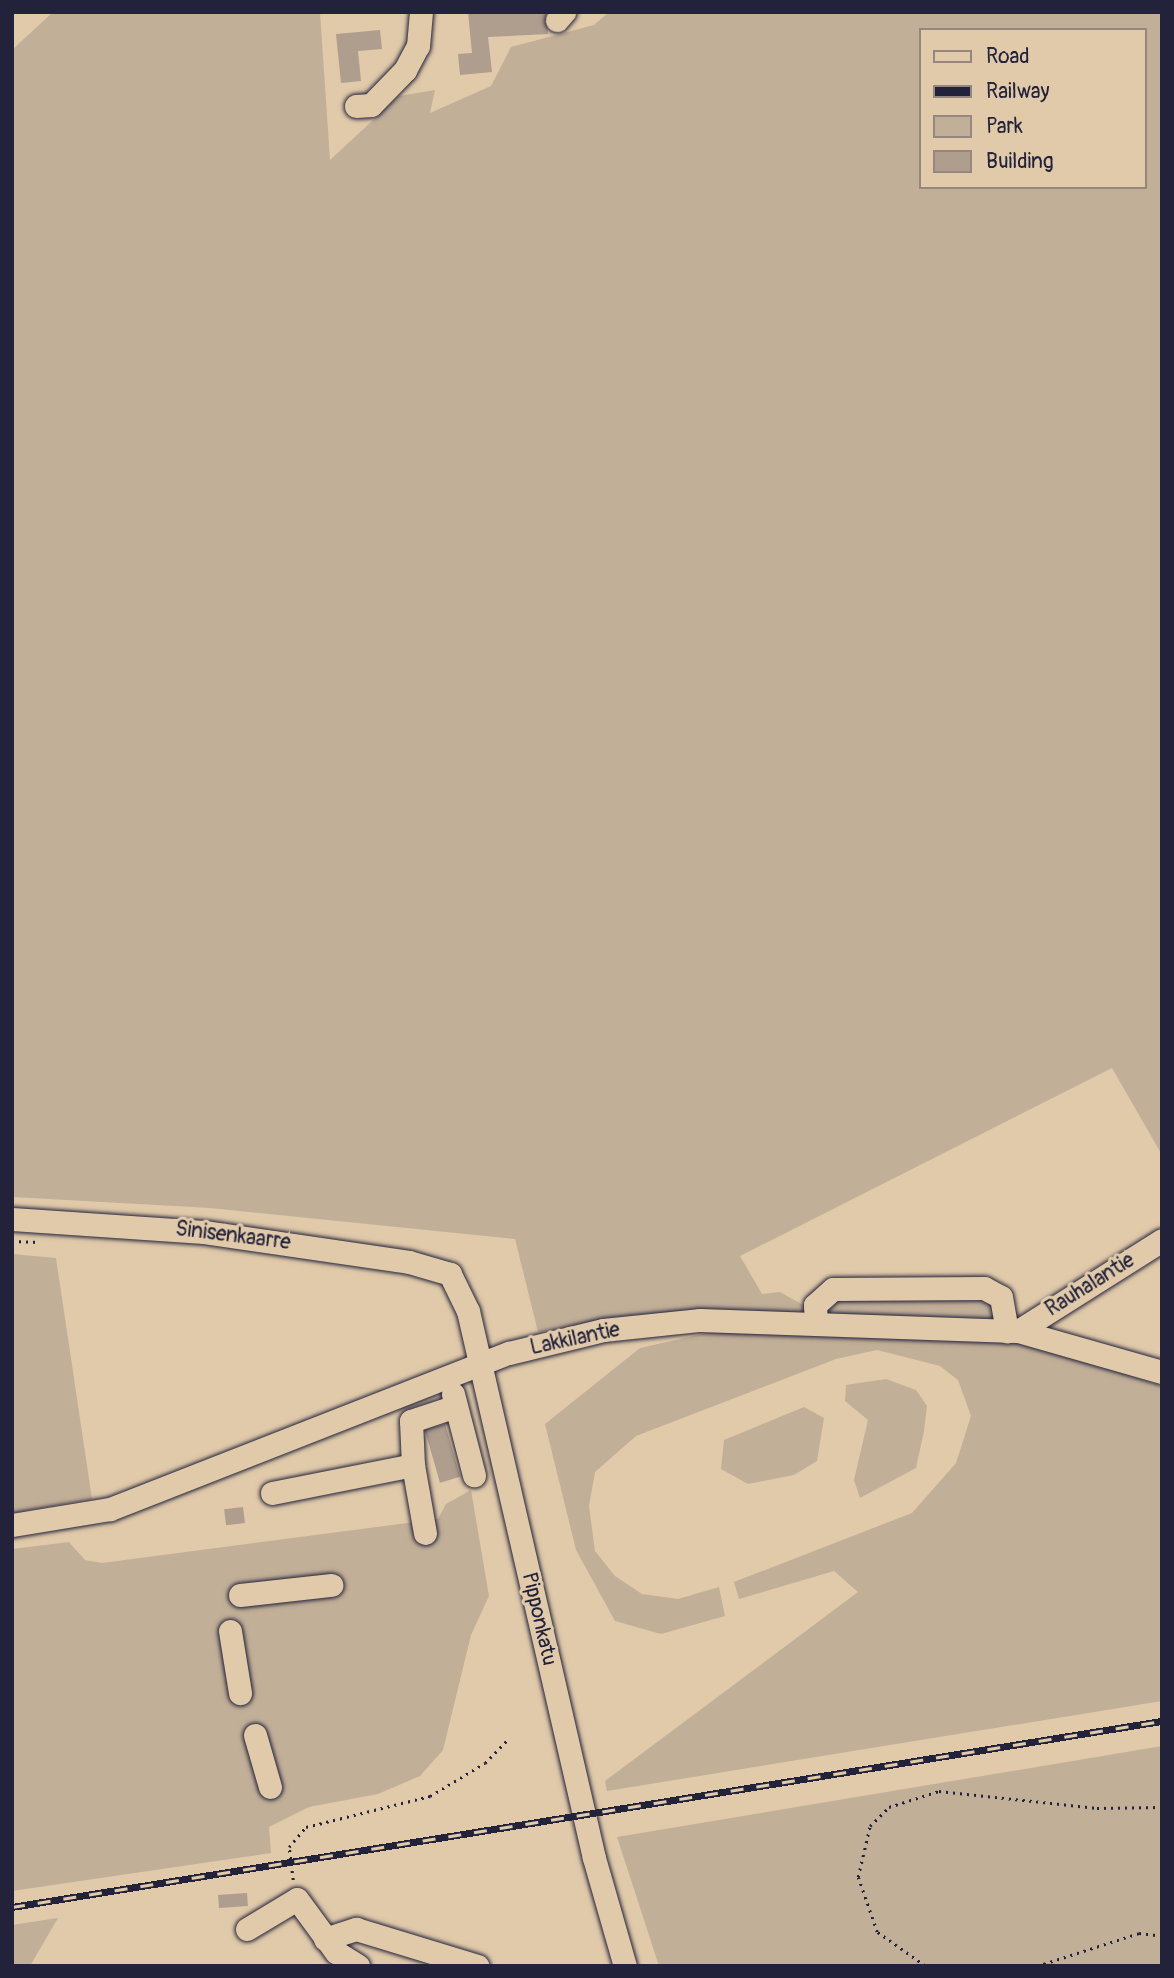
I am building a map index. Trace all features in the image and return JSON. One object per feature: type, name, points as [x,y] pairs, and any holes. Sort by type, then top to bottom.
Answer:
[{"type":"street","points":[[356,106],[371,105],[405,70],[418,46],[421,12]]},
{"type":"street","name":"Sinisenkaarre","points":[[12,1219],[204,1232],[409,1262],[450,1274]]},
{"type":"street","name":"Rauhalantie","points":[[1013,1331],[1162,1240]]},
{"type":"street","name":"Pipponkatu","points":[[450,1274],[464,1297],[594,1858],[625,1966]]},
{"type":"street","points":[[816,1324],[815,1305],[833,1289],[984,1288],[1001,1297],[1013,1331]]},
{"type":"street","name":"Lakkilantie","points":[[12,1525],[110,1508],[171,1488],[480,1364],[603,1330],[701,1320],[1013,1331],[1162,1372]]},
{"type":"street","points":[[449,1377],[474,1475]]},
{"type":"street","points":[[425,1533],[413,1465],[411,1421],[456,1406]]},
{"type":"street","points":[[272,1493],[413,1465]]},
{"type":"street","points":[[240,1595],[331,1585]]},
{"type":"street","points":[[230,1632],[240,1693]]},
{"type":"street","points":[[255,1735],[270,1787]]},
{"type":"street","points":[[247,1929],[297,1899],[325,1939],[358,1966]]},
{"type":"street","points":[[325,1939],[356,1929],[478,1966]]},
{"type":"path","points":[[297,1899],[289,1847],[306,1827],[430,1796],[485,1763],[509,1738]]},
{"type":"path","points":[[925,1966],[877,1933],[858,1877],[870,1826],[889,1807],[939,1791],[1097,1808],[1162,1807]]},
{"type":"path","points":[[1037,1966],[1139,1933],[1162,1936]]},
{"type":"green space","points":[[53,12],[320,12],[330,160],[399,96],[435,90],[430,113],[491,86],[511,47],[594,25],[609,12],[1162,12],[1162,1155],[1112,1068],[740,1256],[762,1294],[780,1292],[805,1306],[801,1316],[594,1323],[538,1332],[515,1239],[210,1208],[12,1197],[12,50]]},
{"type":"green space","points":[[12,1254],[56,1258],[92,1499],[12,1513]]},
{"type":"green space","points":[[833,1299],[991,1301],[999,1322],[826,1317]]},
{"type":"green space","points":[[729,1328],[1024,1342],[1162,1386],[1162,1701],[607,1791],[605,1781],[858,1592],[834,1571],[739,1599],[734,1582],[912,1513],[956,1463],[971,1416],[958,1380],[940,1366],[877,1350],[836,1359],[636,1436],[595,1472],[589,1506],[595,1551],[615,1576],[642,1594],[678,1599],[719,1587],[725,1616],[661,1634],[615,1621],[576,1550],[545,1424],[640,1348]]},
{"type":"green space","points":[[886,1379],[916,1390],[927,1406],[916,1468],[860,1498],[854,1480],[868,1420],[845,1401],[846,1385]]},
{"type":"green space","points":[[804,1407],[824,1418],[817,1461],[794,1475],[748,1484],[721,1469],[724,1440]]},
{"type":"green space","points":[[471,1490],[489,1596],[471,1635],[443,1750],[420,1776],[378,1794],[309,1807],[269,1827],[271,1853],[12,1891],[12,1549],[69,1542],[85,1560],[102,1563],[438,1519],[446,1504]]},
{"type":"green space","points":[[1162,1746],[1162,1966],[659,1966],[617,1837]]},
{"type":"green space","points":[[58,1918],[30,1966],[12,1966],[12,1925]]},
{"type":"building","points":[[468,12],[546,12],[548,34],[488,37],[492,72],[460,75],[458,54],[472,53]]},
{"type":"building","points":[[380,30],[382,49],[358,51],[361,81],[341,83],[336,34]]},
{"type":"building","points":[[445,1424],[460,1477],[440,1483],[425,1430]]},
{"type":"building","points":[[243,1507],[245,1523],[226,1525],[224,1509]]},
{"type":"building","points":[[247,1893],[248,1906],[219,1908],[218,1895]]},
{"type":"railway","points":[[12,1907],[1162,1721]]}]
